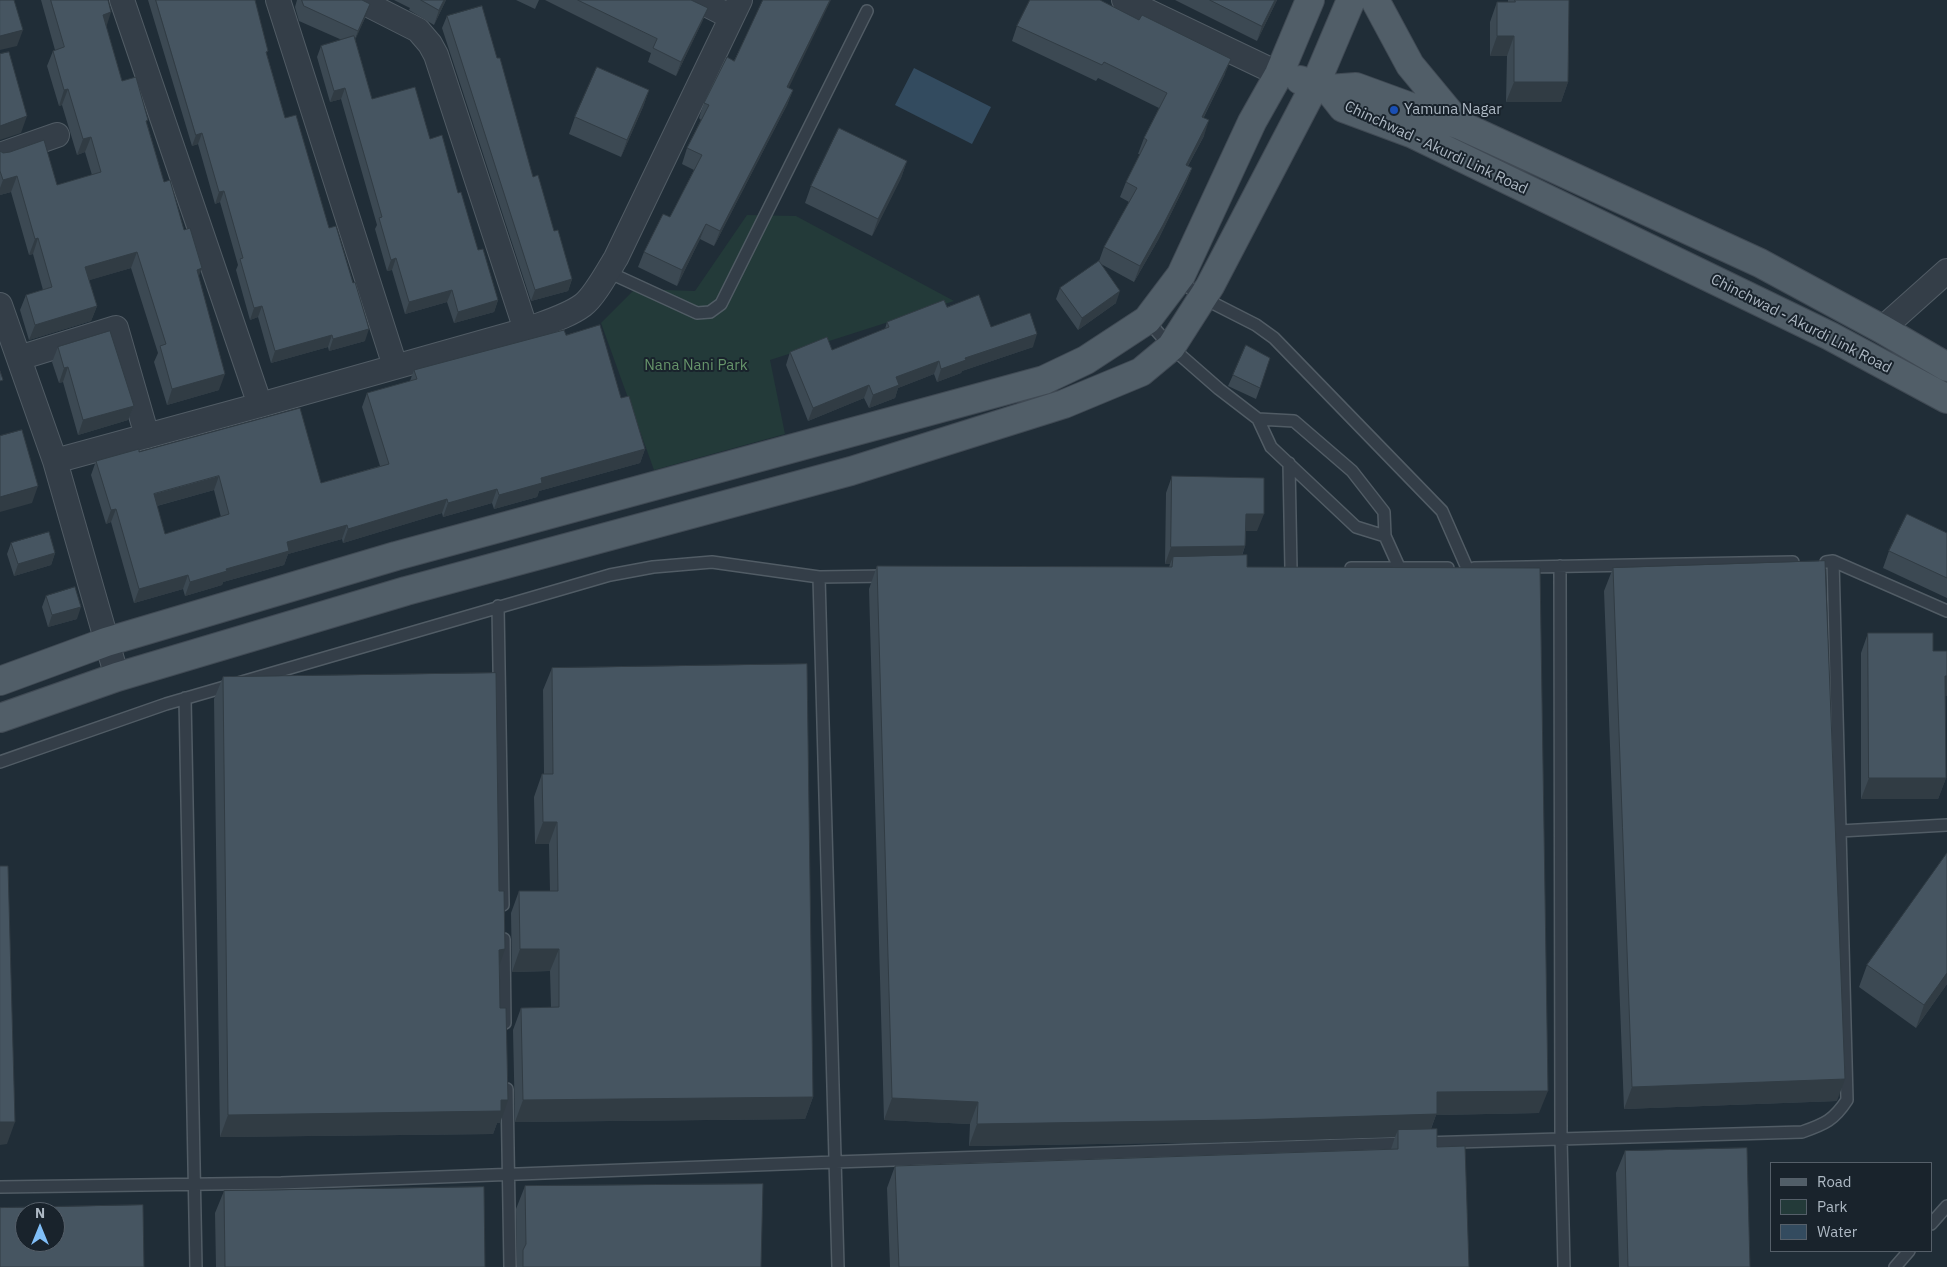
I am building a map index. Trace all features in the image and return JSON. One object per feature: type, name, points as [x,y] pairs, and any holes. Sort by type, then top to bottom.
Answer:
[{"type":"main road","points":[[0,681],[106,642],[396,556],[1044,380],[1086,360],[1147,320],[1178,279],[1252,122],[1279,74],[1310,0]]},
{"type":"main road","points":[[0,718],[117,677],[406,591],[850,471],[1064,404],[1141,372],[1171,347],[1203,298],[1321,87],[1351,0]]},
{"type":"main road","points":[[1376,0],[1410,65],[1460,126]]},
{"type":"main road","points":[[1279,74],[1321,87]]},
{"type":"main road","name":"Chinchwad - Akurdi Link Road","points":[[1321,87],[1356,87],[1460,126],[1760,263],[1882,329],[1947,367]]},
{"type":"main road","name":"Chinchwad - Akurdi Link Road","points":[[1321,87],[1342,108],[1413,134],[1830,336],[1947,399]]},
{"type":"street","points":[[122,0],[260,405]]},
{"type":"street","points":[[278,0],[395,366]]},
{"type":"street","points":[[359,0],[418,30],[430,44],[436,55],[526,330]]},
{"type":"street","points":[[55,461],[526,330],[583,305],[616,258],[736,9],[698,0]]},
{"type":"street","points":[[1124,0],[1279,74]]},
{"type":"street","points":[[0,155],[57,136]]},
{"type":"street","points":[[1882,329],[1947,271]]},
{"type":"street","points":[[0,305],[55,461],[117,677]]},
{"type":"street","points":[[19,358],[116,328],[146,436]]},
{"type":"lane","points":[[608,272],[697,313],[710,312],[721,304],[867,11]]},
{"type":"lane","points":[[1178,279],[1203,298],[1256,325],[1274,338],[1442,511],[1466,568]]},
{"type":"lane","points":[[1147,320],[1171,347],[1219,390],[1258,419],[1271,446],[1356,527],[1385,536]]},
{"type":"lane","points":[[1258,419],[1294,421],[1352,471],[1384,512],[1385,536],[1399,567]]},
{"type":"lane","points":[[1290,463],[1291,569]]},
{"type":"lane","points":[[0,762],[185,698],[610,575],[653,567],[712,562],[819,577],[898,575]]},
{"type":"lane","points":[[1340,568],[1466,568],[1833,562],[1947,611]]},
{"type":"lane","points":[[0,1187],[281,1183],[835,1162],[1802,1132],[1824,1125],[1838,1114],[1847,1100],[1833,562]]},
{"type":"lane","points":[[1560,566],[1561,1138],[1564,1267]]},
{"type":"lane","points":[[819,577],[838,1267]]},
{"type":"lane","points":[[498,606],[506,1035]]},
{"type":"lane","points":[[185,698],[196,1267]]},
{"type":"lane","points":[[1840,831],[1947,825]]},
{"type":"lane","points":[[506,1075],[510,1267]]},
{"type":"lane","points":[[1932,1223],[1944,1211]]},
{"type":"lane","points":[[1896,1267],[1908,1252]]},
{"type":"green space","name":"Nana Nani Park","points":[[747,215],[796,216],[954,301],[770,360],[785,434],[654,470],[601,323],[635,289],[695,291]]},
{"type":"water","points":[[914,68],[991,107],[972,144],[895,105]]},
{"type":"building","points":[[0,0],[14,0],[23,30],[0,36]]},
{"type":"building","points":[[51,0],[108,0],[111,12],[103,15],[122,81],[136,77],[148,120],[146,121],[164,182],[170,180],[184,230],[190,228],[202,268],[197,270],[225,374],[172,389],[160,346],[166,344],[137,252],[85,267],[97,306],[35,325],[26,295],[52,287],[38,238],[35,239],[17,176],[3,180],[0,171],[0,151],[3,153],[10,152],[44,140],[57,185],[101,172],[91,137],[83,139],[68,89],[64,90],[53,51],[64,47]]},
{"type":"building","points":[[156,0],[255,0],[268,51],[266,52],[285,118],[296,115],[329,228],[336,226],[369,329],[333,339],[332,335],[275,351],[262,306],[254,308],[240,259],[243,258],[224,191],[219,192],[202,133],[196,135]]},
{"type":"building","points":[[302,0],[362,0],[370,4],[358,31],[304,6]]},
{"type":"building","points":[[421,0],[444,0],[439,10]]},
{"type":"building","points":[[578,0],[691,0],[708,8],[681,62],[653,48],[657,39]]},
{"type":"building","points":[[763,0],[830,0],[787,87],[793,90],[720,231],[706,224],[682,270],[644,252],[663,214],[670,217],[702,155],[687,148],[709,105],[704,103],[727,57],[734,61]]},
{"type":"building","points":[[1030,0],[1100,0],[1139,20],[1142,15],[1231,59],[1202,117],[1209,120],[1186,165],[1192,168],[1140,266],[1104,247],[1137,188],[1126,182],[1147,140],[1144,138],[1167,93],[1104,62],[1102,65],[1017,26]]},
{"type":"building","points":[[1210,0],[1275,0],[1262,26]]},
{"type":"building","points":[[1515,0],[1569,0],[1568,82],[1514,82],[1514,36],[1497,36],[1497,2],[1515,2]]},
{"type":"building","points":[[482,6],[497,58],[500,58],[533,177],[538,175],[554,231],[558,230],[572,279],[535,290],[447,16]]},
{"type":"building","points":[[354,36],[372,99],[415,87],[430,139],[442,135],[458,193],[461,192],[478,250],[483,249],[498,300],[458,312],[452,290],[409,302],[396,258],[391,260],[379,218],[382,217],[345,88],[334,91],[321,46]]},
{"type":"building","points":[[9,52],[27,116],[0,126],[0,54]]},
{"type":"building","points":[[597,67],[649,90],[627,140],[575,117]]},
{"type":"building","points":[[839,128],[907,161],[878,219],[811,186]]},
{"type":"building","points":[[1099,261],[1120,291],[1082,318],[1060,288]]},
{"type":"building","points":[[979,295],[991,327],[1030,313],[1037,334],[965,358],[966,360],[941,369],[939,361],[896,377],[899,385],[873,395],[869,385],[813,408],[790,352],[827,337],[832,350],[889,327],[887,322],[944,300],[947,307]]},
{"type":"building","points":[[600,325],[621,398],[629,396],[645,449],[541,478],[542,483],[499,495],[497,489],[448,503],[447,499],[348,529],[347,525],[287,542],[289,551],[226,569],[227,571],[190,582],[188,575],[139,589],[116,509],[111,510],[96,461],[139,449],[139,452],[300,408],[321,483],[389,464],[367,393],[417,379],[414,370],[564,330],[566,335]],"holes":[[[219,476],[229,514],[165,534],[154,494]]]},
{"type":"building","points":[[110,331],[134,406],[83,420],[68,367],[64,368],[58,347]]},
{"type":"building","points":[[1246,345],[1270,358],[1260,388],[1233,375]]},
{"type":"building","points":[[22,430],[38,486],[0,497],[0,436]]},
{"type":"building","points":[[1172,476],[1264,478],[1264,514],[1246,514],[1245,546],[1171,547]]},
{"type":"building","points":[[1907,514],[1947,533],[1947,578],[1889,551]]},
{"type":"building","points":[[49,532],[55,553],[18,564],[11,543]]},
{"type":"building","points":[[1247,555],[1247,567],[1540,568],[1548,1091],[1437,1092],[1437,1114],[1239,1120],[977,1124],[978,1102],[892,1098],[877,566],[1172,567],[1173,557]]},
{"type":"building","points":[[1825,561],[1845,1079],[1632,1087],[1613,568]]},
{"type":"building","points":[[75,587],[81,607],[52,615],[46,596]]},
{"type":"building","points":[[1868,633],[1933,633],[1933,651],[1947,651],[1947,676],[1945,676],[1946,778],[1869,778]]},
{"type":"building","points":[[807,664],[813,1097],[523,1100],[521,1008],[559,1007],[559,949],[520,949],[519,891],[558,891],[557,822],[543,822],[542,774],[553,774],[552,668]]},
{"type":"building","points":[[496,673],[499,891],[504,891],[505,949],[499,950],[500,1008],[506,1008],[508,1100],[501,1100],[501,1111],[228,1115],[223,677]]},
{"type":"building","points":[[1947,853],[1947,973],[1924,1005],[1867,965]]},
{"type":"building","points":[[0,866],[8,866],[15,1122],[0,1122]]},
{"type":"building","points":[[1437,1129],[1437,1147],[1465,1146],[1469,1267],[899,1267],[895,1166],[1398,1149],[1398,1130]]},
{"type":"building","points":[[1747,1148],[1750,1267],[1628,1267],[1625,1151]]},
{"type":"building","points":[[763,1184],[761,1267],[523,1267],[523,1250],[526,1244],[525,1186]]},
{"type":"building","points":[[484,1187],[485,1267],[225,1267],[224,1191]]},
{"type":"building","points":[[143,1205],[144,1267],[0,1267],[0,1208],[15,1208],[15,1252],[65,1252],[65,1207]]},
{"type":"place","name":"Yamuna Nagar","points":[[1394,110]]}]
